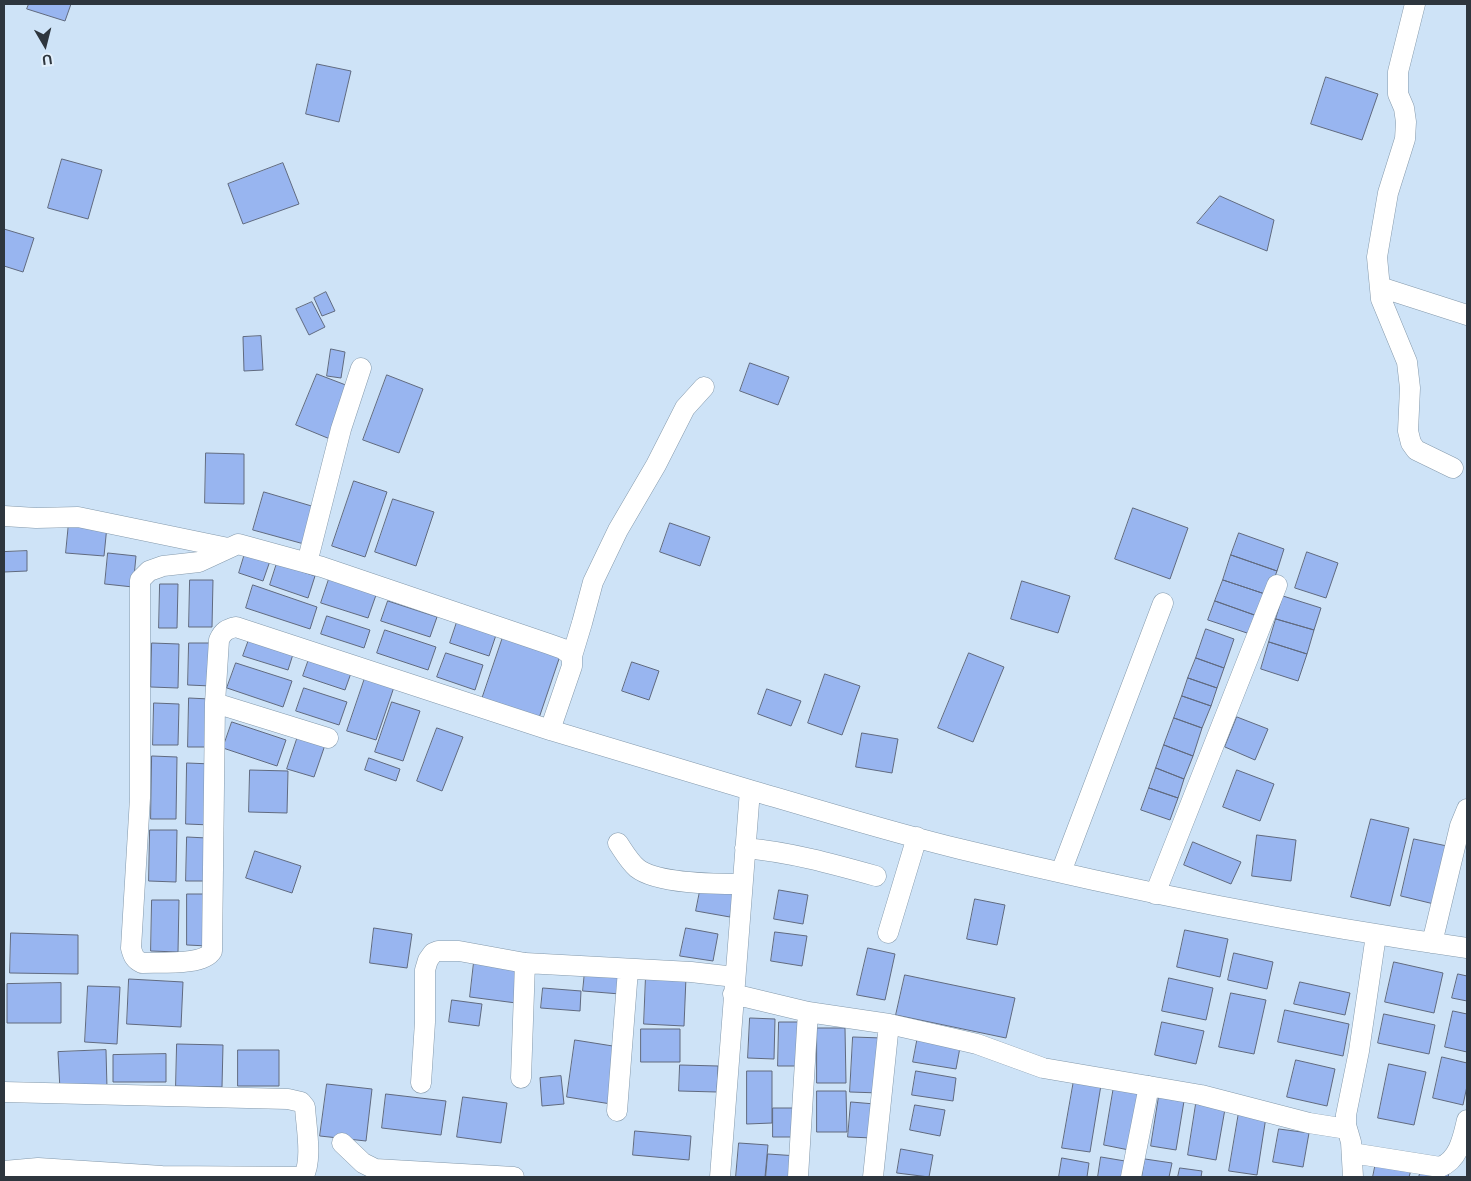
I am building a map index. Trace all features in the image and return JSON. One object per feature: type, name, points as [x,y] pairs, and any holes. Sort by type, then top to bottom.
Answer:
[{"type":"street","points":[[1415,4],[1398,72],[1398,94],[1404,108],[1406,122],[1405,139],[1388,193],[1377,258],[1381,299],[1407,362],[1410,388],[1408,431],[1411,443],[1416,450],[1453,468]]},
{"type":"street","points":[[1380,288],[1467,315]]},
{"type":"street","points":[[307,563],[341,429],[361,368]]},
{"type":"street","points":[[550,730],[572,666],[572,656],[593,582],[614,538],[686,408],[704,387]]},
{"type":"street","points":[[4,516],[78,518],[228,548]]},
{"type":"street","points":[[572,656],[563,649],[549,644],[307,563],[238,544],[199,562],[163,566],[149,571],[140,580],[140,798],[131,948],[133,956],[142,963],[195,960],[210,956],[212,951],[215,703],[220,640],[222,633],[236,627],[550,730],[750,790],[959,849],[1155,894],[1376,935],[1467,948]]},
{"type":"street","points":[[1155,894],[1277,585]]},
{"type":"street","points":[[1061,872],[1163,603]]},
{"type":"street","points":[[215,703],[328,738]]},
{"type":"street","points":[[720,1177],[750,790]]},
{"type":"street","points":[[1432,943],[1460,826],[1467,809]]},
{"type":"street","points":[[888,933],[917,837]]},
{"type":"street","points":[[618,843],[630,862],[638,869],[652,876],[715,884],[742,884]]},
{"type":"street","points":[[745,848],[812,859],[876,876]]},
{"type":"street","points":[[1353,1177],[1351,1142],[1346,1116],[1359,1051],[1376,935]]},
{"type":"street","points":[[421,1083],[425,1022],[425,970],[428,960],[433,953],[444,950],[525,963],[691,972],[734,985],[808,1012],[888,1024],[977,1044],[1043,1068],[1201,1096],[1309,1123],[1347,1129]]},
{"type":"street","points":[[520,1078],[525,963]]},
{"type":"street","points":[[617,1112],[628,970]]},
{"type":"street","points":[[798,1177],[808,1012]]},
{"type":"street","points":[[873,1177],[888,1024]]},
{"type":"street","points":[[1131,1177],[1149,1086]]},
{"type":"street","points":[[4,1092],[288,1099],[298,1101],[305,1107],[308,1160],[306,1171],[302,1177],[162,1176],[38,1168],[4,1171]]},
{"type":"street","points":[[1352,1153],[1440,1166],[1446,1165],[1464,1142],[1467,1120]]},
{"type":"street","points":[[342,1143],[363,1163],[375,1169],[514,1177]]},
{"type":"building","points":[[29,4],[71,4],[65,21],[27,9]]},
{"type":"building","points":[[317,64],[351,71],[339,122],[306,114]]},
{"type":"building","points":[[1326,77],[1378,94],[1362,140],[1311,124]]},
{"type":"building","points":[[62,159],[102,170],[88,219],[48,208]]},
{"type":"building","points":[[283,163],[299,204],[243,224],[228,184]]},
{"type":"building","points":[[1220,196],[1274,220],[1267,251],[1197,223]]},
{"type":"building","points":[[4,229],[34,238],[23,272],[4,266]]},
{"type":"building","points":[[326,292],[335,311],[322,316],[314,298]]},
{"type":"building","points":[[312,302],[325,327],[309,335],[296,309]]},
{"type":"building","points":[[261,336],[263,370],[244,371],[243,337]]},
{"type":"building","points":[[331,349],[345,352],[341,378],[327,376]]},
{"type":"building","points":[[750,363],[789,377],[778,405],[740,391]]},
{"type":"building","points":[[317,374],[351,387],[330,439],[296,425]]},
{"type":"building","points":[[387,375],[423,389],[399,453],[363,440]]},
{"type":"building","points":[[206,453],[244,454],[244,504],[205,503]]},
{"type":"building","points":[[354,481],[387,492],[365,557],[332,546]]},
{"type":"building","points":[[264,492],[315,507],[304,544],[253,530]]},
{"type":"building","points":[[393,499],[434,512],[416,566],[375,552]]},
{"type":"building","points":[[1133,508],[1188,528],[1170,579],[1115,559]]},
{"type":"building","points":[[69,522],[107,526],[104,556],[66,553]]},
{"type":"building","points":[[670,523],[710,537],[700,566],[660,552]]},
{"type":"building","points":[[1239,533],[1284,549],[1277,571],[1231,555]]},
{"type":"building","points":[[246,550],[271,558],[263,581],[239,573]]},
{"type":"building","points":[[27,551],[27,571],[4,572],[4,552]]},
{"type":"building","points":[[1307,552],[1338,563],[1326,598],[1295,588]]},
{"type":"building","points":[[108,553],[136,556],[133,587],[105,584]]},
{"type":"building","points":[[1231,555],[1277,571],[1268,595],[1223,580]]},
{"type":"building","points":[[277,563],[315,576],[308,598],[270,585]]},
{"type":"building","points":[[329,579],[376,595],[368,618],[321,603]]},
{"type":"building","points":[[190,580],[213,580],[212,627],[189,627]]},
{"type":"building","points":[[1223,580],[1268,595],[1260,617],[1215,601]]},
{"type":"building","points":[[1022,581],[1070,596],[1058,633],[1011,619]]},
{"type":"building","points":[[160,584],[178,584],[177,628],[159,628]]},
{"type":"building","points":[[253,585],[317,607],[310,629],[246,608]]},
{"type":"building","points":[[1283,596],[1321,608],[1314,630],[1276,619]]},
{"type":"building","points":[[388,601],[437,617],[430,637],[381,621]]},
{"type":"building","points":[[1215,601],[1260,617],[1253,635],[1208,620]]},
{"type":"building","points":[[327,616],[370,630],[364,648],[321,634]]},
{"type":"building","points":[[1276,619],[1314,630],[1307,654],[1269,642]]},
{"type":"building","points":[[457,622],[496,635],[489,656],[450,643]]},
{"type":"building","points":[[1206,629],[1234,639],[1224,668],[1196,658]]},
{"type":"building","points":[[385,630],[436,647],[428,670],[377,653]]},
{"type":"building","points":[[251,634],[295,648],[288,670],[243,656]]},
{"type":"building","points":[[504,634],[561,653],[538,721],[481,702]]},
{"type":"building","points":[[1269,642],[1307,654],[1298,681],[1261,669]]},
{"type":"building","points":[[152,643],[179,644],[178,688],[151,687]]},
{"type":"building","points":[[189,643],[212,643],[211,686],[188,685]]},
{"type":"building","points":[[446,653],[483,665],[475,690],[437,677]]},
{"type":"building","points":[[969,653],[1004,667],[973,742],[938,728]]},
{"type":"building","points":[[1196,658],[1224,668],[1217,688],[1188,678]]},
{"type":"building","points":[[309,659],[351,673],[345,690],[303,676]]},
{"type":"building","points":[[632,662],[659,671],[649,700],[622,691]]},
{"type":"building","points":[[236,663],[292,681],[283,707],[227,688]]},
{"type":"building","points":[[825,674],[860,686],[842,735],[808,723]]},
{"type":"building","points":[[365,678],[394,687],[376,740],[347,731]]},
{"type":"building","points":[[1188,678],[1217,688],[1211,706],[1182,696]]},
{"type":"building","points":[[304,688],[347,702],[339,725],[296,711]]},
{"type":"building","points":[[767,689],[801,701],[791,726],[758,714]]},
{"type":"building","points":[[1182,696],[1211,706],[1202,728],[1174,718]]},
{"type":"building","points":[[189,698],[209,699],[208,747],[188,747]]},
{"type":"building","points":[[392,702],[420,711],[403,761],[375,752]]},
{"type":"building","points":[[154,703],[179,704],[178,745],[153,745]]},
{"type":"building","points":[[1237,717],[1268,729],[1255,760],[1225,747]]},
{"type":"building","points":[[1174,718],[1202,728],[1193,756],[1164,745]]},
{"type":"building","points":[[232,722],[286,740],[277,766],[223,748]]},
{"type":"building","points":[[437,728],[463,737],[442,791],[417,781]]},
{"type":"building","points":[[862,733],[898,739],[892,773],[856,767]]},
{"type":"building","points":[[298,736],[325,745],[314,777],[287,769]]},
{"type":"building","points":[[1164,745],[1193,756],[1184,779],[1156,768]]},
{"type":"building","points":[[152,756],[177,757],[176,819],[151,819]]},
{"type":"building","points":[[369,758],[400,769],[396,781],[365,770]]},
{"type":"building","points":[[187,763],[212,764],[211,825],[186,824]]},
{"type":"building","points":[[1156,768],[1184,779],[1178,798],[1149,788]]},
{"type":"building","points":[[250,770],[288,771],[287,813],[249,812]]},
{"type":"building","points":[[1237,770],[1274,784],[1260,821],[1223,807]]},
{"type":"building","points":[[1149,788],[1178,798],[1170,820],[1141,810]]},
{"type":"building","points":[[1371,819],[1409,828],[1390,906],[1351,897]]},
{"type":"building","points":[[150,830],[177,830],[176,882],[149,881]]},
{"type":"building","points":[[1257,835],[1296,840],[1291,881],[1252,876]]},
{"type":"building","points":[[187,837],[207,838],[206,881],[186,881]]},
{"type":"building","points":[[1414,839],[1447,846],[1434,904],[1401,896]]},
{"type":"building","points":[[1193,842],[1241,862],[1231,884],[1184,865]]},
{"type":"building","points":[[255,851],[301,866],[292,893],[246,878]]},
{"type":"building","points":[[701,886],[734,891],[730,917],[696,911]]},
{"type":"building","points":[[779,890],[808,895],[803,924],[774,919]]},
{"type":"building","points":[[187,894],[209,894],[208,946],[187,945]]},
{"type":"building","points":[[975,899],[1005,905],[997,945],[967,939]]},
{"type":"building","points":[[152,900],[179,900],[178,952],[151,951]]},
{"type":"building","points":[[374,928],[412,934],[407,968],[370,963]]},
{"type":"building","points":[[686,928],[718,934],[713,961],[680,956]]},
{"type":"building","points":[[1185,930],[1228,939],[1220,977],[1177,967]]},
{"type":"building","points":[[775,932],[807,936],[802,966],[771,961]]},
{"type":"building","points":[[11,933],[78,935],[78,974],[10,973]]},
{"type":"building","points":[[868,948],[895,954],[885,1000],[857,995]]},
{"type":"building","points":[[1234,953],[1273,962],[1267,989],[1228,980]]},
{"type":"building","points":[[474,962],[521,968],[516,1003],[470,997]]},
{"type":"building","points":[[1394,962],[1443,973],[1434,1013],[1385,1002]]},
{"type":"building","points":[[585,971],[622,973],[620,994],[583,991]]},
{"type":"building","points":[[1458,974],[1467,976],[1467,1001],[1452,998]]},
{"type":"building","points":[[646,975],[686,977],[684,1026],[644,1024]]},
{"type":"building","points":[[905,975],[1015,998],[1006,1038],[896,1015]]},
{"type":"building","points":[[1169,978],[1213,988],[1206,1020],[1162,1011]]},
{"type":"building","points":[[129,979],[183,982],[181,1027],[127,1024]]},
{"type":"building","points":[[1300,982],[1350,993],[1345,1015],[1294,1004]]},
{"type":"building","points":[[61,983],[61,1023],[7,1023],[7,984]]},
{"type":"building","points":[[88,986],[120,987],[117,1044],[85,1042]]},
{"type":"building","points":[[543,988],[581,991],[580,1011],[541,1008]]},
{"type":"building","points":[[1231,993],[1266,1000],[1254,1054],[1219,1047]]},
{"type":"building","points":[[452,1000],[482,1004],[479,1026],[449,1022]]},
{"type":"building","points":[[1285,1010],[1349,1024],[1343,1056],[1278,1042]]},
{"type":"building","points":[[1453,1011],[1467,1014],[1467,1052],[1445,1047]]},
{"type":"building","points":[[1384,1014],[1435,1025],[1429,1054],[1378,1043]]},
{"type":"building","points":[[750,1018],[775,1019],[774,1059],[748,1058]]},
{"type":"building","points":[[779,1022],[802,1022],[802,1066],[778,1066]]},
{"type":"building","points":[[1162,1022],[1204,1031],[1196,1064],[1155,1055]]},
{"type":"building","points":[[817,1028],[845,1028],[846,1083],[817,1083]]},
{"type":"building","points":[[641,1029],[680,1029],[680,1062],[641,1062]]},
{"type":"building","points":[[918,1036],[961,1042],[956,1069],[913,1062]]},
{"type":"building","points":[[853,1037],[882,1038],[880,1093],[850,1092]]},
{"type":"building","points":[[575,1040],[619,1047],[611,1104],[567,1097]]},
{"type":"building","points":[[177,1044],[223,1045],[222,1087],[176,1086]]},
{"type":"building","points":[[106,1050],[107,1088],[60,1090],[58,1052]]},
{"type":"building","points":[[238,1050],[279,1050],[279,1086],[238,1086]]},
{"type":"building","points":[[166,1054],[166,1082],[113,1082],[113,1055]]},
{"type":"building","points":[[1442,1057],[1467,1063],[1467,1086],[1463,1105],[1433,1098]]},
{"type":"building","points":[[1296,1060],[1335,1069],[1327,1106],[1287,1097]]},
{"type":"building","points":[[1389,1064],[1426,1072],[1414,1125],[1378,1118]]},
{"type":"building","points":[[680,1065],[718,1066],[717,1092],[679,1091]]},
{"type":"building","points":[[747,1071],[772,1071],[772,1123],[747,1124]]},
{"type":"building","points":[[916,1071],[956,1078],[953,1101],[912,1095]]},
{"type":"building","points":[[561,1076],[564,1104],[542,1106],[540,1078]]},
{"type":"building","points":[[1074,1080],[1101,1085],[1090,1152],[1062,1148]]},
{"type":"building","points":[[327,1084],[372,1089],[366,1141],[320,1136]]},
{"type":"building","points":[[1114,1086],[1139,1090],[1129,1150],[1104,1145]]},
{"type":"building","points":[[1160,1090],[1185,1095],[1176,1150],[1151,1146]]},
{"type":"building","points":[[817,1091],[846,1091],[847,1132],[817,1132]]},
{"type":"building","points":[[386,1094],[446,1101],[441,1135],[382,1128]]},
{"type":"building","points":[[463,1097],[507,1103],[501,1143],[457,1137]]},
{"type":"building","points":[[851,1102],[875,1104],[873,1138],[848,1137]]},
{"type":"building","points":[[1196,1104],[1225,1109],[1216,1160],[1188,1155]]},
{"type":"building","points":[[915,1105],[945,1110],[940,1136],[910,1130]]},
{"type":"building","points":[[773,1108],[799,1108],[798,1137],[773,1137]]},
{"type":"building","points":[[1239,1112],[1266,1117],[1257,1175],[1229,1171]]},
{"type":"building","points":[[1279,1129],[1309,1133],[1303,1167],[1273,1162]]},
{"type":"building","points":[[635,1131],[691,1136],[689,1160],[633,1155]]},
{"type":"building","points":[[739,1143],[768,1145],[765,1177],[736,1177]]},
{"type":"building","points":[[901,1149],[933,1155],[929,1177],[897,1173]]},
{"type":"building","points":[[768,1154],[798,1156],[796,1177],[766,1177]]},
{"type":"building","points":[[1101,1157],[1125,1161],[1123,1177],[1098,1177]]},
{"type":"building","points":[[1062,1158],[1089,1163],[1087,1177],[1059,1177]]},
{"type":"building","points":[[1145,1159],[1172,1163],[1169,1177],[1142,1177]]},
{"type":"building","points":[[1376,1162],[1411,1170],[1409,1177],[1373,1177]]},
{"type":"building","points":[[1422,1167],[1449,1173],[1448,1177],[1419,1177]]},
{"type":"building","points":[[1180,1168],[1202,1171],[1201,1177],[1178,1177]]}]
